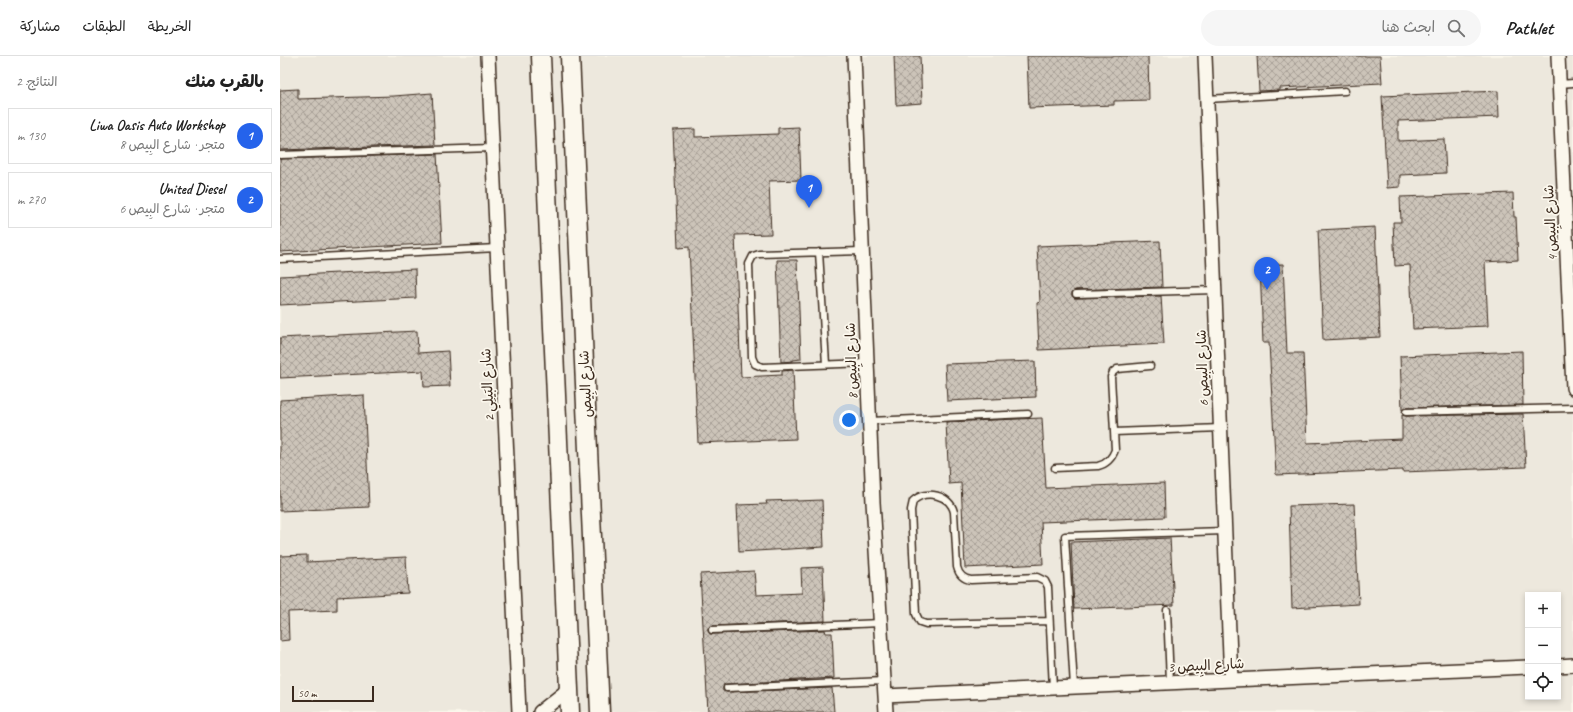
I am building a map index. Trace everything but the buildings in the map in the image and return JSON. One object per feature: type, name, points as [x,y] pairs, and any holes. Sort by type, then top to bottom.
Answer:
[{"type":"street","name":"شارع البَيلِي 2","points":[[488,56],[519,712]]},
{"type":"street","name":"شارع البِيص","points":[[541,56],[570,712]]},
{"type":"street","name":"شارع البِيص","points":[[570,56],[600,712]]},
{"type":"street","name":"شارع البِيص 8","points":[[854,56],[867,362],[886,712]]},
{"type":"street","name":"شارع البِيص 6","points":[[1205,56],[1231,680]]},
{"type":"street","name":"شارع البِيص 4","points":[[1558,56],[1569,216],[1573,388]]},
{"type":"street","points":[[1561,666],[1573,665]]},
{"type":"street","name":"شارع البِيص 3","points":[[885,696],[1525,667]]},
{"type":"street","points":[[540,712],[564,694],[569,685]]},
{"type":"lane","points":[[1560,84],[1573,83]]},
{"type":"lane","points":[[1206,99],[1345,91]]},
{"type":"lane","points":[[280,155],[492,148]]},
{"type":"lane","points":[[280,259],[497,248]]},
{"type":"lane","points":[[862,251],[756,254],[750,258],[748,264],[752,357],[755,364],[762,367],[867,362]]},
{"type":"lane","points":[[819,252],[826,364]]},
{"type":"lane","points":[[1076,294],[1215,290]]},
{"type":"lane","points":[[1055,468],[1103,465],[1111,459],[1115,450],[1111,377],[1113,372],[1117,369],[1150,366]]},
{"type":"lane","points":[[1406,412],[1573,408]]},
{"type":"lane","points":[[870,421],[1028,414]]},
{"type":"lane","points":[[1114,432],[1220,428]]},
{"type":"lane","points":[[1050,621],[926,624],[920,622],[916,614],[911,510],[913,501],[922,496],[938,496],[946,499],[951,505],[954,512],[957,567],[959,573],[964,578],[971,580],[1037,577],[1043,579],[1048,587],[1050,621],[1053,688]]},
{"type":"lane","points":[[1074,687],[1065,536],[1225,531]]},
{"type":"lane","points":[[1167,610],[1170,682]]},
{"type":"lane","points":[[712,630],[880,623]]},
{"type":"lane","points":[[727,688],[884,681]]},
{"type":"shaded area","points":[[280,56],[1573,56],[1573,712],[280,712]]},
{"type":"place","name":"Liwa Oasis Auto Workshop","points":[[809,208]]},
{"type":"place","name":"United Diesel","points":[[1267,290]]}]
